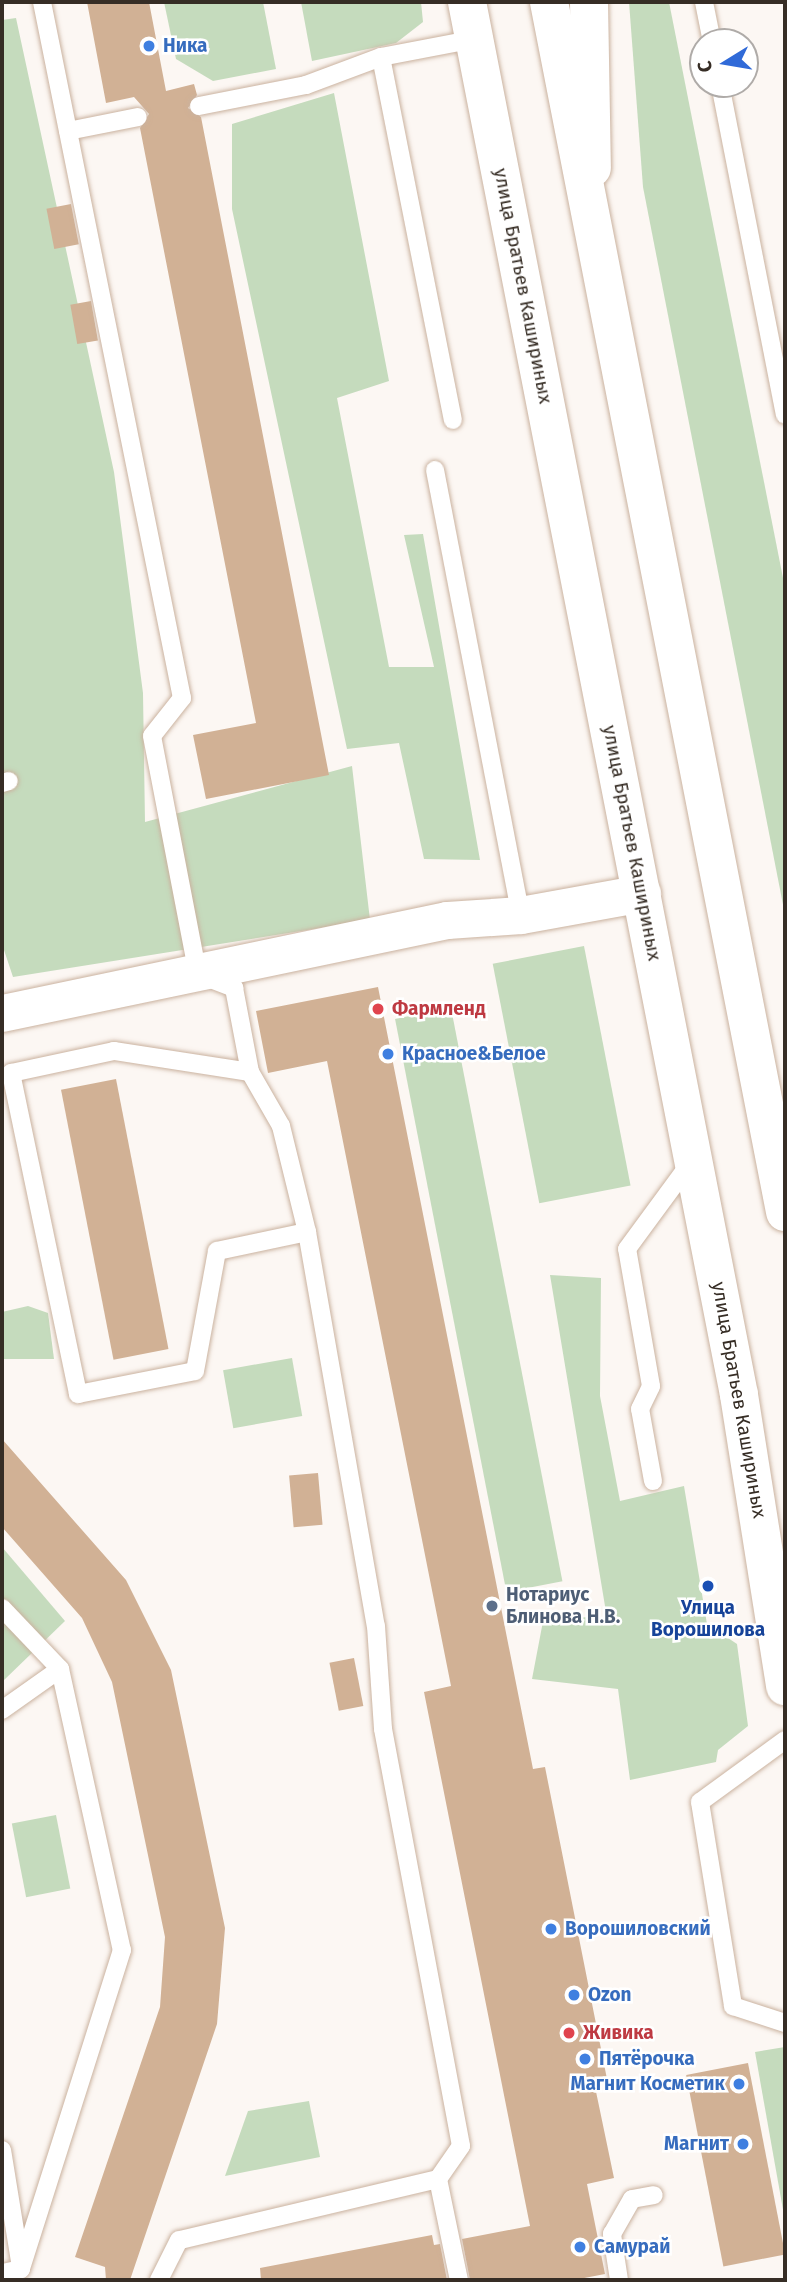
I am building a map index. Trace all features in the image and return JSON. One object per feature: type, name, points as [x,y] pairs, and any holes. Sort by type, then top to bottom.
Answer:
[{"type":"main road","name":"улица Братьев Кашириных","points":[[467,2],[694,1158],[785,1686]]},
{"type":"main road","points":[[549,2],[784,1200]]},
{"type":"main road","points":[[589,2],[593,230]]},
{"type":"street","points":[[2,1013],[447,920],[521,915],[642,893]]},
{"type":"lane","points":[[42,2],[182,698],[152,736],[198,974],[234,988],[250,1072],[281,1126],[307,1233],[376,1626],[383,1729],[461,2146],[438,2179],[179,2240],[159,2280]]},
{"type":"lane","points":[[704,2],[709,28]]},
{"type":"lane","points":[[199,106],[306,85],[382,57],[475,39]]},
{"type":"lane","points":[[382,57],[453,420]]},
{"type":"lane","points":[[723,98],[785,415]]},
{"type":"lane","points":[[68,131],[138,117]]},
{"type":"lane","points":[[435,470],[521,915]]},
{"type":"lane","points":[[250,1072],[114,1051],[11,1073],[78,1394],[195,1371],[217,1251],[307,1233]]},
{"type":"lane","points":[[653,1481],[640,1409],[651,1386],[627,1249],[694,1158]]},
{"type":"lane","points":[[2,1608],[61,1669],[122,1950],[24,2275]]},
{"type":"lane","points":[[2,1710],[61,1669]]},
{"type":"lane","points":[[785,1740],[701,1802],[733,2006],[785,2023]]},
{"type":"lane","points":[[2,2150],[24,2275]]},
{"type":"lane","points":[[438,2179],[459,2280]]},
{"type":"lane","points":[[618,2280],[611,2234],[632,2199],[654,2195]]},
{"type":"lane","points":[[2,2273],[24,2275]]},
{"type":"green space","points":[[164,2],[263,2],[276,69],[213,81],[176,59]]},
{"type":"green space","points":[[301,2],[421,2],[423,22],[396,43],[312,61]]},
{"type":"green space","points":[[629,2],[669,2],[785,588],[785,915],[643,187]]},
{"type":"green space","points":[[16,18],[114,472],[143,693],[145,822],[352,766],[370,920],[13,977],[2,944],[2,20]]},
{"type":"green space","points":[[334,93],[389,381],[337,398],[389,667],[434,667],[404,535],[423,534],[480,860],[424,859],[399,743],[347,749],[232,209],[232,124]]},
{"type":"green space","points":[[584,946],[631,1186],[539,1203],[493,964]]},
{"type":"green space","points":[[451,1008],[562,1581],[506,1592],[395,1019]]},
{"type":"green space","points":[[550,1275],[601,1278],[600,1396],[620,1501],[684,1486],[707,1624],[737,1644],[748,1726],[718,1750],[716,1762],[630,1780],[618,1689],[532,1679],[544,1616],[607,1618]]},
{"type":"green space","points":[[28,1306],[48,1313],[54,1359],[2,1359],[2,1312]]},
{"type":"green space","points":[[292,1358],[302,1416],[233,1428],[223,1370]]},
{"type":"green space","points":[[2,1547],[65,1621],[2,1682]]},
{"type":"green space","points":[[56,1815],[70,1889],[26,1897],[12,1824]]},
{"type":"green space","points":[[785,2047],[785,2221],[755,2052]]},
{"type":"green space","points":[[309,2101],[320,2157],[225,2176],[248,2111]]},
{"type":"building","points":[[87,2],[149,2],[166,91],[194,84],[197,95],[188,108],[201,117],[329,775],[206,799],[193,735],[256,723],[140,128],[149,114],[134,97],[106,103]]},
{"type":"building","points":[[71,204],[79,244],[54,249],[46,209]]},
{"type":"building","points":[[91,301],[98,340],[77,344],[70,305]]},
{"type":"building","points":[[378,987],[533,1769],[545,1767],[607,2079],[594,2082],[614,2178],[587,2184],[605,2274],[574,2280],[470,2280],[462,2239],[530,2226],[424,1692],[451,1686],[327,1061],[268,1073],[256,1011]]},
{"type":"building","points":[[116,1079],[168,1349],[114,1360],[61,1090]]},
{"type":"building","points":[[2,1439],[126,1580],[171,1670],[225,1928],[217,2024],[130,2280],[106,2280],[105,2267],[75,2257],[160,2007],[165,1937],[112,1682],[82,1618],[2,1527]]},
{"type":"building","points":[[318,1473],[323,1525],[294,1527],[289,1476]]},
{"type":"building","points":[[354,1658],[363,1706],[339,1711],[329,1663]]},
{"type":"building","points":[[748,2063],[785,2254],[723,2266],[686,2075]]},
{"type":"building","points":[[432,2235],[434,2245],[440,2244],[447,2280],[261,2280],[260,2268]]},
{"type":"place","name":"Ника","points":[[149,46]]},
{"type":"place","name":"Фармленд","points":[[378,1009]]},
{"type":"place","name":"Красное&Белое","points":[[388,1054]]},
{"type":"place","name":"Улица Ворошилова","points":[[708,1586]]},
{"type":"place","name":"Нотариус Блинова Н.В.","points":[[492,1606]]},
{"type":"place","name":"Ворошиловский","points":[[551,1929]]},
{"type":"place","name":"Ozon","points":[[574,1995]]},
{"type":"place","name":"Живика","points":[[569,2033]]},
{"type":"place","name":"Пятёрочка","points":[[585,2059]]},
{"type":"place","name":"Магнит Косметик","points":[[739,2084]]},
{"type":"place","name":"Магнит","points":[[743,2144]]},
{"type":"place","name":"Самурай","points":[[580,2247]]}]
